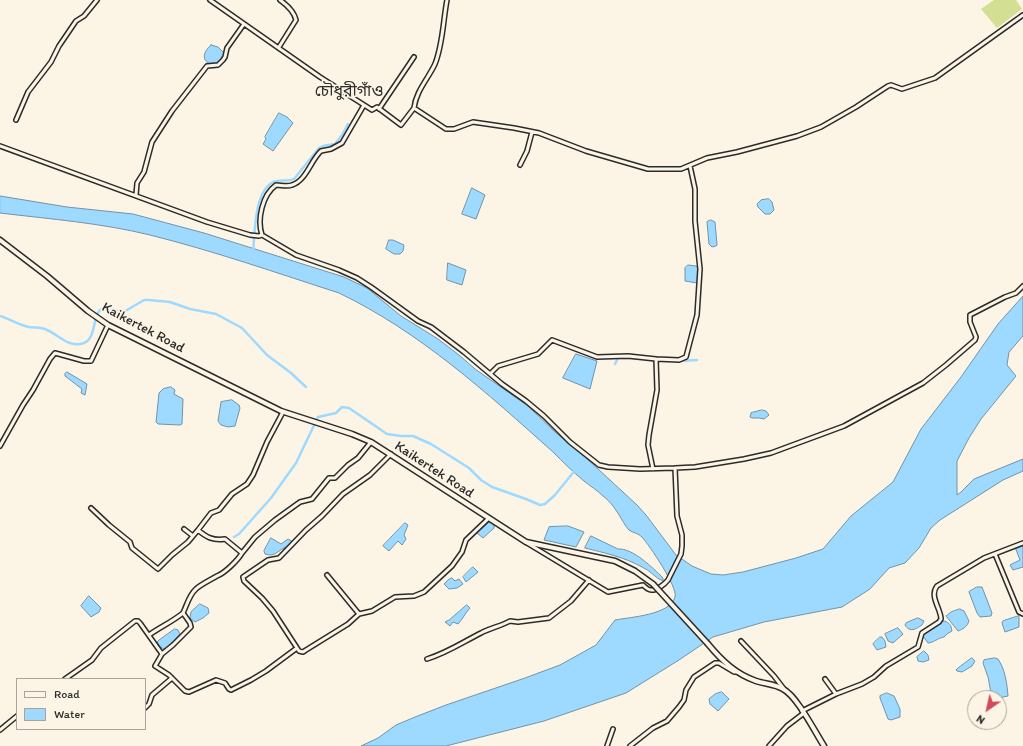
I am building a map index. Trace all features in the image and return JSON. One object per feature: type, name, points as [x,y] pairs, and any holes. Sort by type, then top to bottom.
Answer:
[{"type":"main road","name":"Kaikertek Road","points":[[0,240],[106,324],[283,412],[352,434],[371,442],[526,542],[615,562],[635,570],[653,584],[728,666],[755,680],[784,689]]},
{"type":"main road","points":[[784,689],[803,712],[824,746]]},
{"type":"street","points":[[16,120],[28,92],[46,68],[59,46],[76,21],[84,16],[97,0]]},
{"type":"street","points":[[210,0],[320,77],[372,110],[376,107],[380,109],[401,125],[414,108],[419,91],[434,64],[439,49],[447,0]]},
{"type":"street","points":[[279,47],[296,20],[296,17],[289,8],[280,0]]},
{"type":"street","points":[[414,108],[446,129],[454,129],[473,122],[532,132],[586,151],[648,169],[681,169],[707,158],[738,152],[797,136],[820,127],[856,107],[888,86],[891,85],[902,90],[935,78],[1023,15]]},
{"type":"street","points":[[136,195],[137,182],[144,172],[152,142],[160,127],[207,66],[218,65],[225,57],[227,48],[244,24]]},
{"type":"street","points":[[380,109],[414,57]]},
{"type":"street","points":[[261,236],[261,210],[270,191],[276,186],[292,185],[296,183],[302,178],[320,151],[331,149],[342,143],[364,105]]},
{"type":"street","points":[[520,165],[527,150],[532,132]]},
{"type":"street","points":[[0,146],[207,222],[250,235],[261,236],[296,255],[340,270],[367,284],[418,321],[431,327],[464,352],[502,384],[526,400],[570,442],[599,465],[608,467],[653,469],[675,468],[744,459],[771,453],[850,422],[923,383],[946,365],[975,340],[976,337],[970,322],[970,315],[1016,293],[1023,286]]},
{"type":"street","points":[[490,374],[498,366],[538,354],[552,340],[597,357],[628,356],[656,361],[679,360],[686,357],[697,315],[700,269],[695,220],[695,189],[690,166]]},
{"type":"street","points":[[0,446],[50,359],[55,353],[84,361],[91,361],[106,324]]},
{"type":"street","points":[[653,469],[648,445],[657,390],[656,361]]},
{"type":"street","points":[[91,508],[130,542],[132,548],[158,569],[193,536],[211,513],[219,510],[232,494],[247,484],[253,476],[267,442],[283,412]]},
{"type":"street","points":[[149,635],[183,613],[192,594],[198,587],[218,576],[237,560],[255,537],[275,520],[300,502],[312,499],[329,478],[335,478],[348,465],[358,458],[371,442]]},
{"type":"street","points":[[391,454],[370,475],[343,494],[279,558],[268,560],[243,577],[244,581],[273,611],[301,652],[348,624],[359,614],[372,611],[395,597],[414,596],[424,592],[452,566],[462,552],[466,540],[488,518]]},
{"type":"street","points":[[526,542],[610,592],[622,588],[642,585],[653,590],[665,584],[681,554],[682,535],[677,516],[675,468]]},
{"type":"street","points":[[184,529],[193,536]]},
{"type":"street","points":[[198,530],[208,538],[218,540],[225,539],[242,553]]},
{"type":"street","points":[[769,746],[787,726],[803,712],[836,694],[862,684],[874,677],[886,666],[918,647],[922,633],[939,622],[941,619],[934,594],[934,590],[937,586],[984,558],[1023,543]]},
{"type":"street","points":[[995,554],[1019,612],[1023,614]]},
{"type":"street","points":[[327,575],[359,614]]},
{"type":"street","points":[[427,659],[456,647],[483,632],[501,626],[510,621],[518,622],[549,618],[571,601],[589,580]]},
{"type":"street","points":[[183,613],[190,623],[190,627],[162,654],[155,666],[172,678],[185,692],[189,692],[216,680],[225,683],[229,689],[233,690],[266,671],[297,648]]},
{"type":"street","points":[[66,678],[92,660],[101,648],[135,621],[138,621],[162,654]]},
{"type":"street","points":[[741,641],[774,676],[784,689]]},
{"type":"street","points":[[630,746],[653,728],[667,721],[684,700],[686,690],[694,677],[715,662],[734,672],[737,672]]},
{"type":"street","points":[[146,707],[149,704],[152,694],[172,678]]},
{"type":"street","points":[[826,679],[836,694]]},
{"type":"street","points":[[0,730],[16,717]]},
{"type":"street","points":[[608,746],[613,729]]},
{"type":"green space","points":[[994,0],[1016,0],[1022,9],[997,28],[981,9]]},
{"type":"water","points":[[211,45],[218,47],[225,54],[221,61],[214,65],[207,62],[204,57],[206,51]]},
{"type":"water","points":[[279,113],[287,117],[293,123],[273,151],[263,144],[266,139],[265,137]]},
{"type":"water","points":[[472,188],[485,195],[476,219],[462,214]]},
{"type":"water","points":[[0,196],[67,207],[133,214],[204,233],[344,277],[367,288],[401,316],[438,339],[475,369],[528,406],[637,505],[676,555],[692,566],[711,574],[723,575],[743,572],[823,549],[851,516],[893,482],[921,429],[961,377],[998,324],[1023,296],[1023,336],[1009,352],[1007,365],[1016,376],[981,419],[957,461],[957,495],[974,479],[1023,459],[1023,471],[1003,480],[940,520],[931,528],[919,548],[905,563],[889,568],[870,589],[842,607],[764,622],[713,637],[626,693],[544,721],[446,746],[361,746],[378,738],[396,725],[415,717],[560,665],[596,645],[615,620],[649,614],[666,608],[672,603],[675,597],[675,592],[668,576],[642,537],[629,530],[614,507],[606,498],[586,483],[553,452],[452,365],[397,326],[369,309],[339,293],[174,241],[94,224],[0,213]]},
{"type":"water","points":[[769,199],[772,202],[774,210],[770,214],[765,214],[757,204],[761,200]]},
{"type":"water","points":[[711,220],[715,222],[717,245],[712,247],[709,244],[707,222]]},
{"type":"water","points":[[389,240],[393,240],[404,245],[403,251],[400,254],[394,254],[386,249]]},
{"type":"water","points":[[448,263],[466,270],[462,285],[447,280]]},
{"type":"water","points":[[688,265],[696,266],[698,268],[697,283],[685,281],[685,268]]},
{"type":"water","points":[[576,354],[597,361],[590,389],[563,378]]},
{"type":"water","points":[[67,372],[87,384],[85,395],[81,393],[82,389],[65,376]]},
{"type":"water","points":[[171,387],[175,390],[174,394],[183,399],[182,424],[158,424],[156,422],[159,393],[163,389]]},
{"type":"water","points":[[232,400],[239,405],[240,408],[235,426],[228,427],[221,425],[218,421],[221,402]]},
{"type":"water","points":[[762,410],[766,411],[769,415],[764,419],[750,417],[751,413]]},
{"type":"water","points":[[491,521],[494,524],[494,528],[483,538],[477,533]]},
{"type":"water","points":[[405,523],[408,525],[404,535],[406,539],[402,545],[398,541],[389,551],[383,546]]},
{"type":"water","points":[[568,526],[584,532],[576,547],[544,540],[549,527]]},
{"type":"water","points":[[591,536],[618,549],[636,555],[659,574],[663,578],[663,581],[645,568],[614,556],[585,548]]},
{"type":"water","points":[[271,538],[281,544],[288,539],[293,542],[275,554],[268,555],[265,554],[264,551]]},
{"type":"water","points":[[1023,544],[1023,567],[1013,570],[1010,565],[1020,560],[1015,547]]},
{"type":"water","points":[[473,567],[478,572],[466,582],[463,577]]},
{"type":"water","points":[[452,578],[455,581],[459,579],[463,584],[457,588],[449,589],[444,584]]},
{"type":"water","points":[[977,587],[982,587],[992,613],[991,616],[980,617],[977,613],[969,592]]},
{"type":"water","points":[[89,596],[101,608],[99,612],[91,617],[81,606]]},
{"type":"water","points":[[200,604],[208,608],[209,613],[195,622],[190,618],[191,612]]},
{"type":"water","points":[[467,605],[470,608],[458,624],[453,622],[450,626],[445,622],[449,620]]},
{"type":"water","points":[[960,609],[964,611],[969,621],[965,628],[958,631],[946,616],[951,612]]},
{"type":"water","points":[[1019,616],[1019,627],[1005,632],[1002,623],[1003,621]]},
{"type":"water","points":[[918,618],[924,621],[918,628],[911,630],[905,625],[906,623]]},
{"type":"water","points":[[942,621],[949,623],[952,631],[944,637],[928,643],[923,636],[924,633]]},
{"type":"water","points":[[898,628],[903,634],[893,643],[888,641],[885,634]]},
{"type":"water","points":[[175,629],[178,630],[180,634],[167,649],[164,649],[157,642]]},
{"type":"water","points":[[880,637],[882,637],[885,641],[886,647],[877,650],[873,644]]},
{"type":"water","points":[[924,651],[928,655],[929,660],[923,662],[918,661],[917,657]]},
{"type":"water","points":[[972,658],[975,661],[972,666],[962,672],[956,670],[958,668]]},
{"type":"water","points":[[995,658],[998,659],[1004,672],[1006,681],[1008,696],[1007,690],[990,690],[983,663],[984,660]]},
{"type":"water","points":[[722,692],[729,699],[718,711],[710,704],[709,699],[715,694]]},
{"type":"water","points":[[887,693],[894,696],[900,709],[900,717],[891,720],[888,719],[880,698],[880,696]]},
{"type":"waterway","points":[[253,252],[255,224],[259,204],[262,194],[267,187],[275,181],[294,179],[319,148],[335,144],[348,124]]},
{"type":"waterway","points":[[0,316],[25,326],[45,329],[67,342],[80,344],[86,342],[90,338],[98,313],[101,309],[109,307],[122,313],[144,300],[170,302],[190,309],[216,314],[242,328],[267,355],[291,373],[306,387]]},
{"type":"waterway","points":[[615,364],[618,358],[636,358]]},
{"type":"waterway","points":[[679,361],[697,360]]},
{"type":"waterway","points":[[234,537],[239,534],[271,498],[296,463],[318,417],[336,413],[342,407],[349,408],[387,434],[413,436],[431,444],[469,468],[481,480],[492,487],[540,505],[545,504],[555,495],[576,469]]},
{"type":"district","name":"চৌধুরীগাঁও","points":[[349,92]]}]
